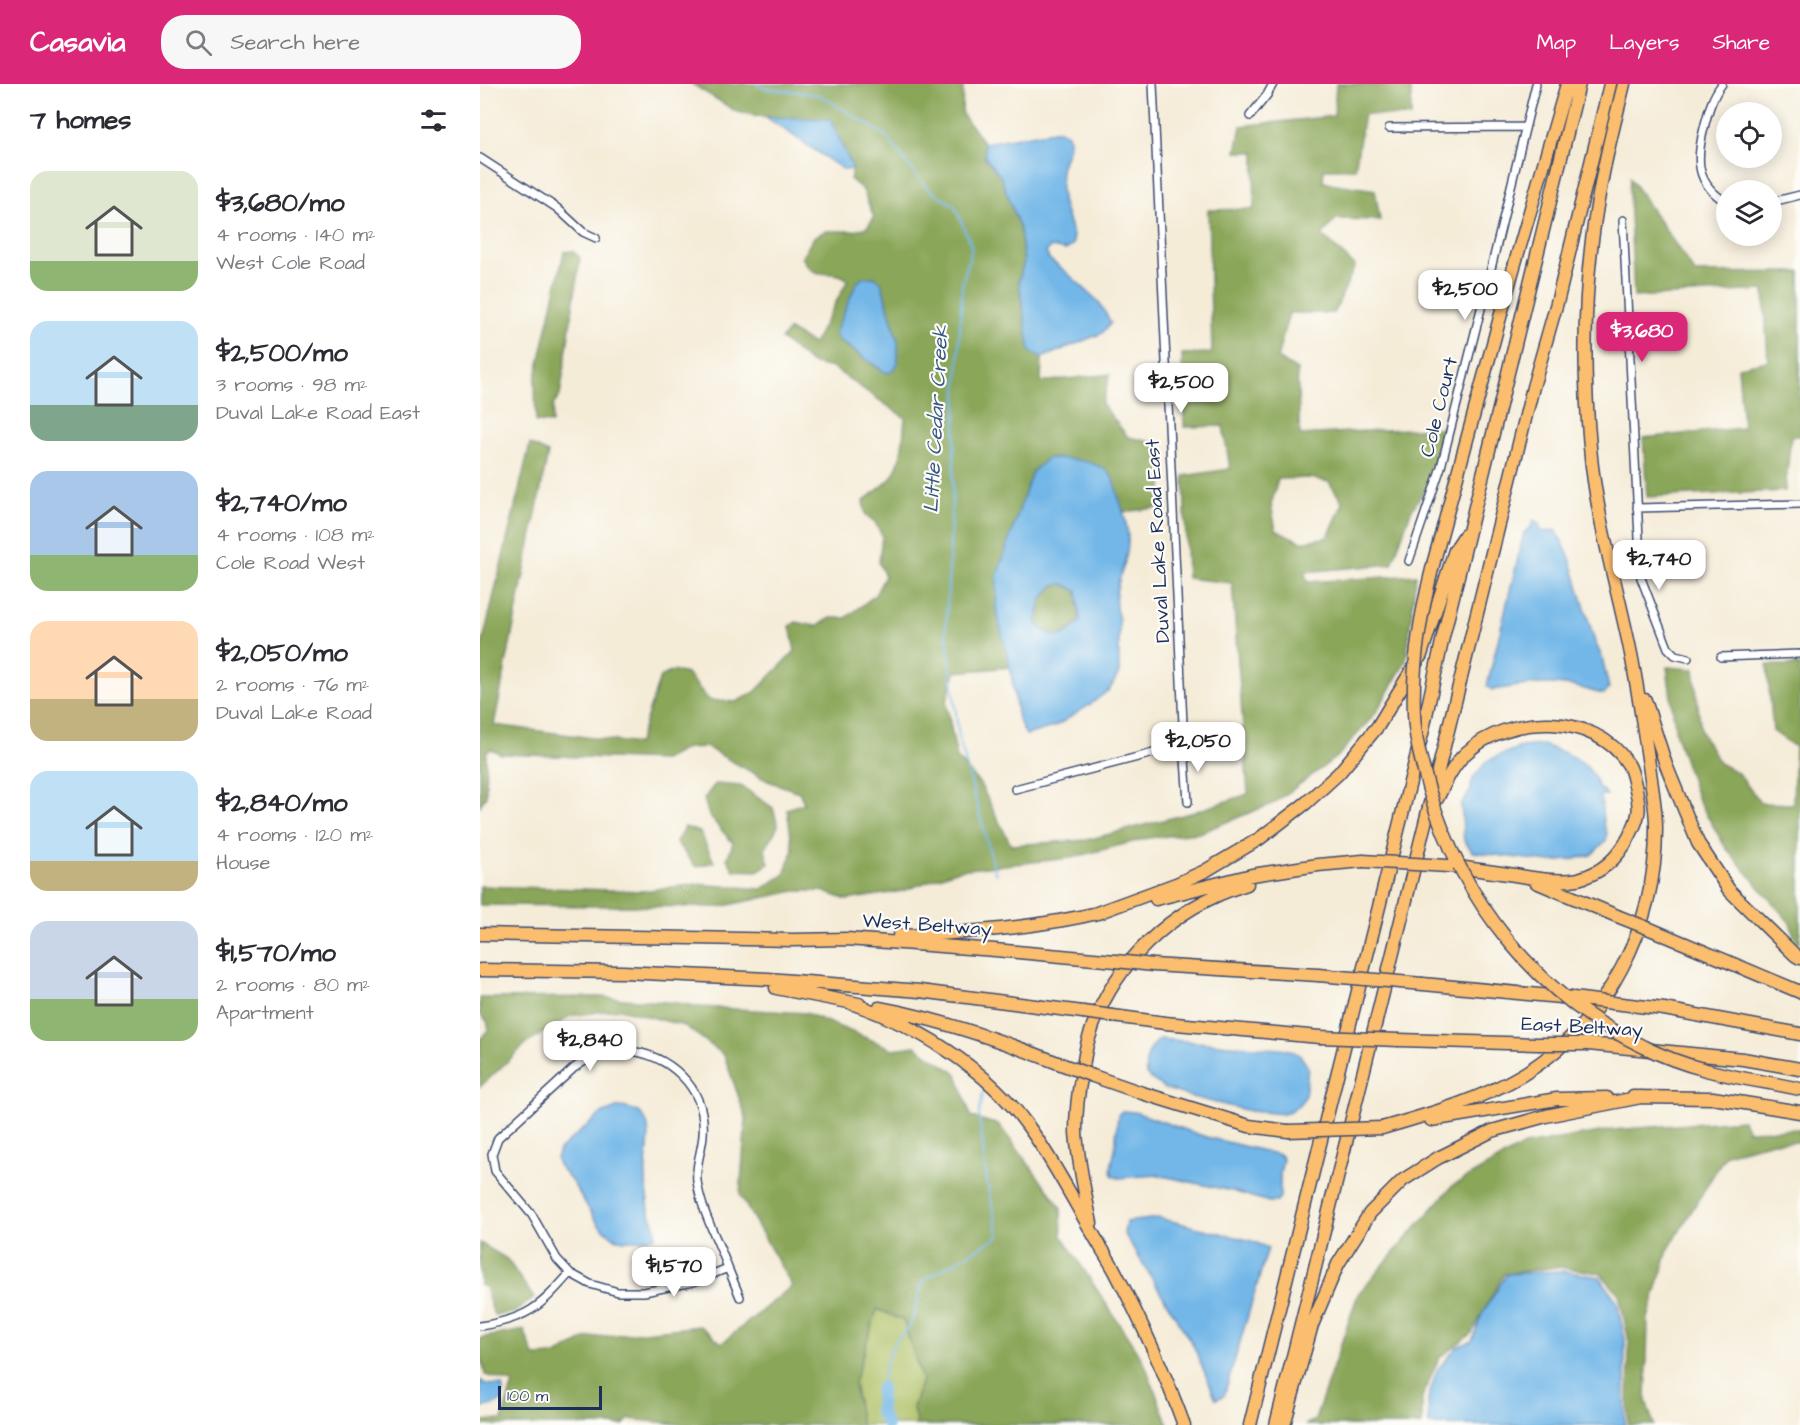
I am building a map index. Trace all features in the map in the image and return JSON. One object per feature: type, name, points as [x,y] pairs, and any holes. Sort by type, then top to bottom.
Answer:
[{"type":"highway","points":[[1567,84],[1511,277],[1423,605],[1416,652],[1414,705],[1420,760],[1444,837],[1465,879],[1506,939],[1542,978],[1605,1026],[1644,1047],[1691,1066],[1727,1076],[1800,1089]]},
{"type":"highway","points":[[1250,1425],[1419,745],[1470,526],[1579,84]]},
{"type":"highway","points":[[1276,1425],[1610,84]]},
{"type":"highway","points":[[1382,1128],[1449,1108],[1521,1075],[1539,1063],[1575,1032],[1605,995],[1631,951],[1648,903],[1654,862],[1656,823],[1647,749],[1631,653],[1597,503],[1590,449],[1585,347],[1592,241],[1600,185],[1624,84]]},
{"type":"highway","points":[[1094,914],[1206,871],[1259,839],[1306,803],[1339,773],[1378,726],[1420,655],[1455,550],[1470,526]]},
{"type":"highway","points":[[1631,653],[1666,765],[1698,843],[1729,890],[1800,958]]},
{"type":"highway","points":[[847,939],[947,934],[1047,923],[1094,914],[1252,875],[1363,861],[1448,866],[1546,879],[1577,879],[1600,870],[1621,853],[1638,820],[1639,803],[1630,765],[1612,744],[1587,732],[1554,724],[1531,724],[1498,732],[1466,753],[1447,778],[1426,821]]},
{"type":"highway","points":[[1093,1234],[1076,1132],[1078,1093],[1088,1042],[1101,1005],[1127,964],[1140,949],[1179,915],[1210,897],[1245,884],[1318,865]]},
{"type":"highway","points":[[1521,876],[1800,992]]},
{"type":"highway","name":"West Beltway","points":[[480,934],[847,939],[1153,965],[1370,979]]},
{"type":"highway","points":[[480,970],[623,972],[787,989],[909,1014],[965,1029],[1142,1093],[1249,1126],[1288,1131],[1382,1128],[1557,1099],[1713,1098],[1800,1113]]},
{"type":"highway","name":"East Beltway","points":[[623,972],[920,991],[1165,1023],[1320,1037],[1588,1044],[1743,1059],[1800,1070]]},
{"type":"highway","name":"East Beltway","points":[[1370,979],[1613,1003],[1685,1013],[1800,1034]]},
{"type":"highway","points":[[851,1003],[872,1010],[909,1028],[962,1060],[1003,1097],[1027,1125],[1055,1166],[1114,1269],[1171,1389],[1184,1425]]},
{"type":"highway","points":[[1284,1425],[1312,1325],[1338,1264],[1370,1213],[1403,1180],[1438,1158],[1492,1131],[1546,1116],[1641,1097]]},
{"type":"street","name":"Duval Lake Road East","points":[[1153,84],[1188,802]]},
{"type":"street","points":[[1250,116],[1273,84]]},
{"type":"street","name":"Cole Court","points":[[1409,561],[1441,466],[1536,84]]},
{"type":"street","points":[[1716,194],[1707,186],[1702,175],[1698,153],[1712,102],[1722,84]]},
{"type":"street","points":[[1389,128],[1525,127]]},
{"type":"street","points":[[480,158],[549,202],[583,232],[596,238]]},
{"type":"street","points":[[1782,200],[1800,195]]},
{"type":"street","points":[[1623,220],[1641,578],[1668,648],[1675,655],[1688,658]]},
{"type":"street","points":[[1637,508],[1800,504]]},
{"type":"street","points":[[1721,657],[1800,654]]},
{"type":"street","points":[[1015,789],[1184,745]]},
{"type":"street","points":[[728,1268],[693,1282],[632,1293],[602,1288],[570,1273],[550,1248],[532,1215],[495,1171],[492,1154],[498,1138],[574,1068],[595,1056],[624,1050],[639,1052],[665,1062],[678,1071],[695,1094],[703,1123],[697,1178],[702,1204],[740,1297]]},
{"type":"street","points":[[480,1326],[511,1320],[525,1314],[546,1300],[570,1273]]},
{"type":"green space","points":[[692,84],[963,84],[962,114],[984,143],[985,157],[1001,177],[1020,229],[1024,262],[1019,281],[1030,350],[1042,358],[1041,382],[1110,374],[1102,404],[1128,437],[1158,443],[1164,507],[1123,512],[1111,475],[996,609],[1010,667],[955,672],[946,703],[957,758],[980,784],[1011,845],[1087,840],[1194,812],[1248,794],[1232,583],[1187,578],[1184,476],[1230,469],[1223,426],[1184,427],[1182,354],[1212,353],[1208,210],[1254,209],[1255,152],[1236,152],[1241,126],[1334,116],[1336,84],[1411,84],[1411,117],[1364,114],[1355,169],[1324,169],[1323,182],[1375,190],[1380,220],[1336,219],[1322,235],[1355,266],[1334,313],[1289,313],[1277,358],[1297,370],[1300,435],[1443,428],[1431,481],[1411,511],[1392,564],[1304,572],[1308,582],[1416,575],[1406,661],[1375,714],[1338,756],[1274,803],[1199,833],[1148,838],[1071,858],[958,870],[903,891],[847,900],[822,891],[795,891],[719,907],[480,905],[480,886],[643,891],[696,884],[762,889],[784,875],[793,850],[787,809],[804,803],[799,792],[768,781],[706,747],[687,748],[664,760],[501,754],[491,749],[486,752],[486,796],[480,806],[480,653],[530,444],[548,453],[494,725],[638,744],[660,677],[673,671],[687,674],[709,700],[736,702],[755,692],[795,651],[790,626],[796,622],[817,626],[831,618],[846,618],[875,595],[885,576],[879,563],[882,536],[875,522],[866,515],[863,502],[888,481],[895,471],[902,449],[905,418],[833,368],[811,363],[781,339],[789,330],[813,344],[848,280],[839,275],[814,272],[809,268],[802,257],[814,237],[825,231],[854,231],[867,227],[874,218],[863,190],[850,179],[853,169],[830,120],[766,117],[737,112]],"holes":[[[874,277],[881,282],[898,342],[890,372],[883,371],[839,341]],[[1310,478],[1329,482],[1343,503],[1328,537],[1302,542],[1276,530],[1271,505],[1278,479]]]},
{"type":"green space","points":[[1630,178],[1695,273],[1800,272],[1800,436],[1791,436],[1785,491],[1647,497],[1643,438],[1743,428],[1738,367],[1768,361],[1764,290],[1634,297]]},
{"type":"green space","points":[[573,251],[580,258],[560,396],[553,405],[552,423],[536,422],[535,381],[564,252]]},
{"type":"green space","points":[[1064,584],[1077,591],[1080,621],[1069,632],[1059,636],[1048,633],[1036,623],[1041,600],[1054,585]]},
{"type":"green space","points":[[1767,665],[1800,665],[1800,943],[1795,939],[1790,923],[1726,848],[1698,800],[1676,735],[1667,667],[1694,669],[1701,732],[1719,763],[1737,772],[1761,803],[1793,804],[1795,747],[1773,731]]},
{"type":"green space","points":[[715,784],[741,786],[773,808],[778,826],[765,850],[769,864],[757,871],[734,870],[727,859],[733,843],[709,816],[704,799]]},
{"type":"green space","points":[[685,827],[700,832],[714,862],[696,867],[676,842]]},
{"type":"green space","points":[[599,997],[701,1007],[806,1013],[893,1049],[915,1046],[957,1074],[971,1117],[999,1125],[1061,1207],[1062,1236],[1144,1362],[1168,1425],[917,1425],[913,1408],[922,1380],[903,1320],[877,1309],[854,1383],[861,1425],[686,1425],[629,1419],[623,1425],[480,1425],[480,1421],[502,1420],[513,1383],[485,1375],[480,1338],[524,1330],[534,1356],[556,1355],[587,1338],[700,1326],[722,1343],[792,1286],[740,1195],[746,1118],[724,1055],[685,1026],[620,1009],[570,1016],[527,1043],[480,1087],[480,1040],[489,1029],[487,1021],[480,1015],[480,998]]},
{"type":"green space","points":[[1743,1120],[1748,1131],[1800,1129],[1800,1142],[1773,1142],[1726,1154],[1668,1250],[1648,1318],[1646,1401],[1654,1425],[1628,1425],[1629,1342],[1619,1294],[1600,1273],[1558,1267],[1504,1274],[1471,1334],[1439,1358],[1422,1397],[1422,1425],[1305,1425],[1315,1420],[1358,1294],[1452,1186],[1524,1145],[1612,1130]]},
{"type":"green space","points":[[480,1243],[507,1259],[534,1298],[513,1313],[494,1315],[485,1287],[480,1285]]},
{"type":"green space","points":[[877,1309],[903,1320],[922,1380],[913,1408],[917,1425],[861,1425],[854,1383]]},
{"type":"water","points":[[766,117],[830,119],[853,169],[844,170]]},
{"type":"water","points":[[1059,130],[1068,134],[1069,139],[1060,182],[1073,245],[1066,250],[1051,247],[1046,252],[1049,259],[1099,302],[1111,323],[1102,333],[1042,358],[1030,351],[1019,281],[1024,262],[1020,229],[1001,177],[985,157],[984,143]]},
{"type":"water","points":[[874,277],[881,282],[898,342],[898,364],[890,373],[883,371],[839,340],[835,333],[856,284],[862,278]]},
{"type":"water","points":[[1048,458],[1083,461],[1107,471],[1112,477],[1122,507],[1128,540],[1115,601],[1119,619],[1119,673],[1110,689],[1091,704],[1056,726],[1026,735],[1018,719],[1010,667],[996,609],[997,576],[1032,472]],"holes":[[[1064,584],[1077,591],[1080,621],[1068,632],[1063,635],[1053,635],[1036,623],[1041,600],[1054,585]]]},
{"type":"water","points":[[1534,520],[1542,532],[1556,530],[1570,558],[1595,642],[1602,657],[1609,688],[1604,694],[1551,684],[1492,690],[1487,686],[1524,533],[1532,526]]},
{"type":"water","points":[[1543,745],[1570,755],[1585,765],[1591,771],[1599,789],[1607,795],[1601,795],[1603,823],[1607,833],[1606,841],[1591,855],[1550,862],[1473,852],[1464,841],[1461,805],[1471,790],[1474,777],[1486,762],[1500,755],[1521,747]]},
{"type":"water","points":[[1160,1039],[1290,1050],[1300,1055],[1308,1067],[1305,1097],[1297,1107],[1284,1114],[1250,1111],[1164,1088],[1146,1075],[1148,1055]]},
{"type":"water","points":[[619,1107],[638,1112],[644,1117],[648,1127],[646,1189],[649,1210],[656,1232],[655,1236],[642,1240],[614,1238],[598,1224],[556,1159],[559,1150],[601,1114]]},
{"type":"water","points":[[1122,1111],[1135,1112],[1206,1137],[1280,1155],[1283,1159],[1280,1174],[1280,1197],[1277,1202],[1269,1202],[1232,1191],[1158,1175],[1118,1178],[1112,1175],[1118,1115]]},
{"type":"water","points":[[1159,1218],[1252,1241],[1268,1248],[1224,1396],[1216,1399],[1193,1345],[1124,1233],[1126,1222]]},
{"type":"water","points":[[1563,1271],[1600,1277],[1617,1301],[1625,1340],[1625,1425],[1429,1425],[1428,1399],[1437,1370],[1457,1347],[1472,1341],[1483,1312],[1507,1274]]},
{"type":"water","points":[[480,1380],[486,1384],[502,1386],[503,1397],[498,1403],[480,1408]]},
{"type":"waterway","name":"Little Cedar Creek","points":[[757,84],[764,88],[820,95],[885,135],[927,188],[955,206],[972,248],[962,285],[946,630],[959,738],[996,875]]},
{"type":"waterway","name":"Little Cedar Creek","points":[[881,1388],[885,1367],[894,1342],[910,1326],[923,1281],[999,1236],[987,1182],[979,1114],[984,1087]]},
{"type":"waterway","name":"Little Cedar Creek","points":[[881,1388],[880,1412],[887,1425]]}]
